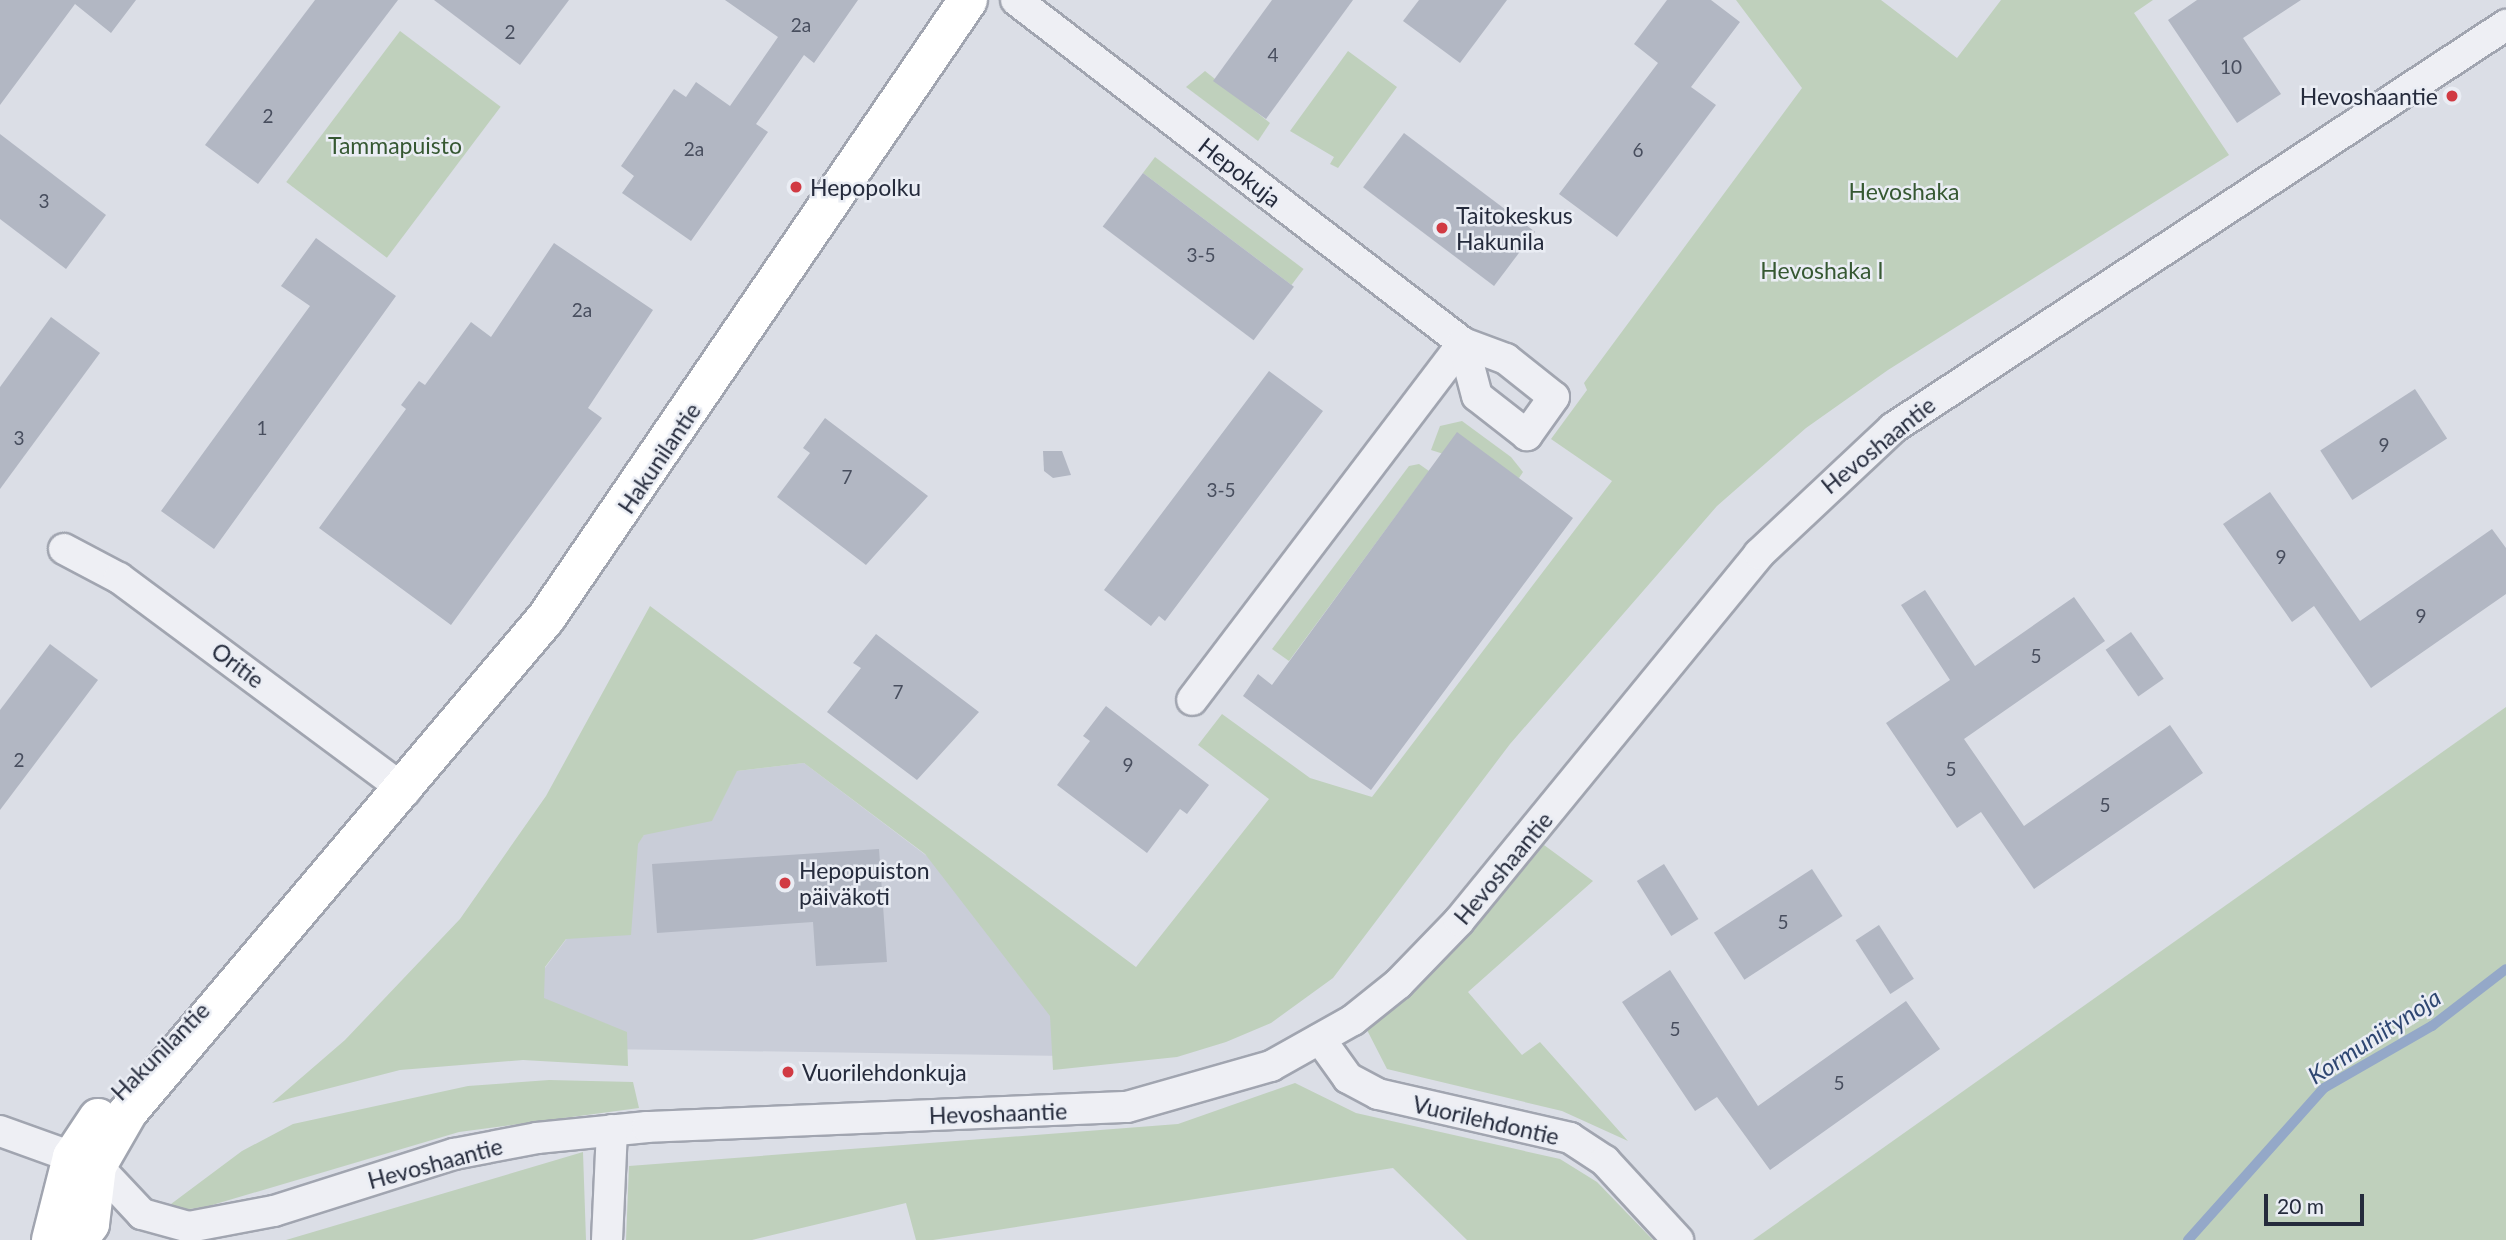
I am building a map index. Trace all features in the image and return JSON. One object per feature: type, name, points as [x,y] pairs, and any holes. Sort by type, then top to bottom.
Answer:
[{"type":"main road","name":"Hakunilantie","points":[[51,1240],[110,1100],[320,892],[406,791],[611,528],[968,0]]},
{"type":"main road","name":"Hakunilantie","points":[[85,1161],[89,1235]]},
{"type":"street","name":"Hepokuja","points":[[1016,0],[1463,343],[1192,700]]},
{"type":"street","name":"Hevoshaantie","points":[[85,1161],[142,1214],[175,1227],[274,1211],[454,1154],[612,1130],[1127,1107],[1224,1084],[1320,1039],[1398,985],[1459,921],[1759,554],[1835,476],[1973,371],[2506,25]]},
{"type":"street","name":"Oritie","points":[[64,549],[119,578],[406,791]]},
{"type":"street","name":"Vuorilehdontie","points":[[1320,1039],[1348,1078],[1378,1094],[1570,1138],[1605,1161],[1678,1240]]},
{"type":"street","points":[[607,1240],[612,1130]]},
{"type":"street","points":[[0,1131],[85,1161]]},
{"type":"street","name":"Hevoshaantie","points":[[236,1240],[274,1211]]},
{"type":"shaded area","name":"Hepopuiston päiväkoti","points":[[804,763],[1129,1009],[1135,1057],[539,1048],[530,988],[687,777]]},
{"type":"green space","name":"Hevoshaka","points":[[1736,0],[1881,0],[1957,58],[2001,0],[2153,0],[2134,13],[2229,155],[1888,370],[1806,428],[1717,506],[1510,744],[1333,978],[1271,1023],[1226,1042],[1177,1057],[1053,1070],[1050,1016],[925,854],[804,763],[737,771],[712,821],[644,835],[638,844],[631,935],[566,939],[545,967],[544,998],[627,1032],[628,1066],[523,1060],[400,1070],[272,1103],[345,1040],[460,919],[546,796],[650,606],[1136,967],[1269,799],[1198,745],[1222,714],[1310,778],[1372,797],[1612,481],[1551,439],[1587,390],[1584,383],[1802,88]]},
{"type":"green space","name":"Tammapuisto","points":[[400,31],[501,107],[387,258],[286,182]]},
{"type":"green space","points":[[1348,51],[1397,87],[1338,168],[1330,164],[1334,157],[1290,131]]},
{"type":"green space","points":[[1205,71],[1270,123],[1258,141],[1186,87]]},
{"type":"green space","points":[[1155,157],[1304,269],[1292,285],[1143,173]]},
{"type":"green space","points":[[1462,421],[1511,457],[1523,472],[1519,478],[1431,450],[1440,426]]},
{"type":"green space","points":[[1419,464],[1429,471],[1289,661],[1272,649],[1409,466]]},
{"type":"green space","points":[[2506,707],[2506,1240],[1753,1240]]},
{"type":"green space","points":[[1544,845],[1593,881],[1468,992],[1522,1055],[1540,1042],[1628,1141],[1562,1111],[1387,1069],[1367,1030],[1472,931]]},
{"type":"green space","points":[[549,1080],[633,1082],[639,1108],[459,1132],[209,1206],[183,1210],[171,1204],[242,1151],[293,1124],[468,1086]]},
{"type":"green space","points":[[1295,1083],[1356,1113],[1560,1159],[1597,1182],[1653,1240],[1467,1240],[1393,1168],[933,1240],[916,1240],[906,1203],[752,1240],[626,1240],[629,1166],[1178,1124]]},
{"type":"green space","points":[[583,1152],[586,1240],[286,1240]]},
{"type":"building","points":[[0,0],[136,0],[111,33],[75,4],[0,105]]},
{"type":"building","points":[[315,0],[398,0],[258,184],[205,145]]},
{"type":"building","points":[[434,0],[569,0],[520,65]]},
{"type":"building","points":[[725,0],[858,0],[814,63],[804,55],[756,124],[768,132],[691,241],[622,193],[634,176],[621,166],[674,89],[686,97],[696,82],[730,106],[778,37]]},
{"type":"building","points":[[1272,0],[1353,0],[1266,119],[1213,81]]},
{"type":"building","points":[[1419,0],[1507,0],[1460,63],[1403,21]]},
{"type":"building","points":[[1667,0],[1711,0],[1740,22],[1691,87],[1716,105],[1617,237],[1559,194],[1658,63],[1634,44]]},
{"type":"building","points":[[2197,0],[2301,0],[2243,38],[2281,94],[2237,123],[2168,20]]},
{"type":"building","points":[[1404,133],[1535,232],[1494,286],[1363,187]]},
{"type":"building","points":[[0,134],[106,215],[66,269],[0,219]]},
{"type":"building","points":[[1143,173],[1294,287],[1254,340],[1103,227]]},
{"type":"building","points":[[316,238],[396,296],[214,549],[161,511],[310,306],[281,286]]},
{"type":"building","points":[[554,243],[653,310],[588,408],[602,418],[451,625],[319,528],[406,409],[401,405],[419,381],[425,385],[471,322],[491,337]]},
{"type":"building","points":[[51,317],[100,353],[0,489],[0,387]]},
{"type":"building","points":[[1269,371],[1323,411],[1165,621],[1159,616],[1151,626],[1104,590]]},
{"type":"building","points":[[2415,389],[2447,438],[2352,500],[2320,451]]},
{"type":"building","points":[[825,418],[928,496],[866,565],[777,497],[810,453],[803,448]]},
{"type":"building","points":[[1457,432],[1573,518],[1371,790],[1243,696],[1258,674],[1272,685]]},
{"type":"building","points":[[1043,451],[1062,451],[1071,475],[1053,478],[1044,471]]},
{"type":"building","points":[[2270,492],[2360,621],[2492,529],[2506,548],[2506,594],[2371,688],[2314,606],[2292,622],[2223,524]]},
{"type":"building","points":[[1925,590],[1975,666],[2074,597],[2105,641],[1964,739],[2024,826],[2170,725],[2203,773],[2034,889],[1981,812],[1957,828],[1886,723],[1950,680],[1901,605]]},
{"type":"building","points":[[2131,632],[2164,679],[2138,696],[2106,650]]},
{"type":"building","points":[[876,634],[979,712],[917,780],[827,712],[861,668],[853,663]]},
{"type":"building","points":[[50,644],[98,680],[0,810],[0,710]]},
{"type":"building","points":[[1106,706],[1209,785],[1187,814],[1180,809],[1147,853],[1057,785],[1090,741],[1083,736]]},
{"type":"building","points":[[879,849],[887,962],[816,966],[813,922],[657,933],[652,864]]},
{"type":"building","points":[[1664,864],[1698,919],[1671,936],[1637,881]]},
{"type":"building","points":[[1812,869],[1842,916],[1744,980],[1714,933]]},
{"type":"building","points":[[1879,925],[1914,979],[1890,994],[1856,940]]},
{"type":"building","points":[[1670,970],[1758,1106],[1906,1001],[1940,1049],[1770,1170],[1717,1097],[1695,1111],[1622,1002]]},
{"type":"waterway","name":"Kormuniitynoja","points":[[2188,1240],[2324,1088],[2432,1026],[2506,969]]},
{"type":"place","name":"Hevoshaantie","points":[[2452,96]]},
{"type":"place","name":"Hepopolku","points":[[796,187]]},
{"type":"place","name":"Taitokeskus Hakunila","points":[[1442,228]]},
{"type":"place","name":"Hepopuiston päiväkoti","points":[[785,883]]},
{"type":"place","name":"Vuorilehdonkuja","points":[[788,1072]]},
{"type":"park label","name":"Hevoshaka I","points":[[1822,270]]}]
